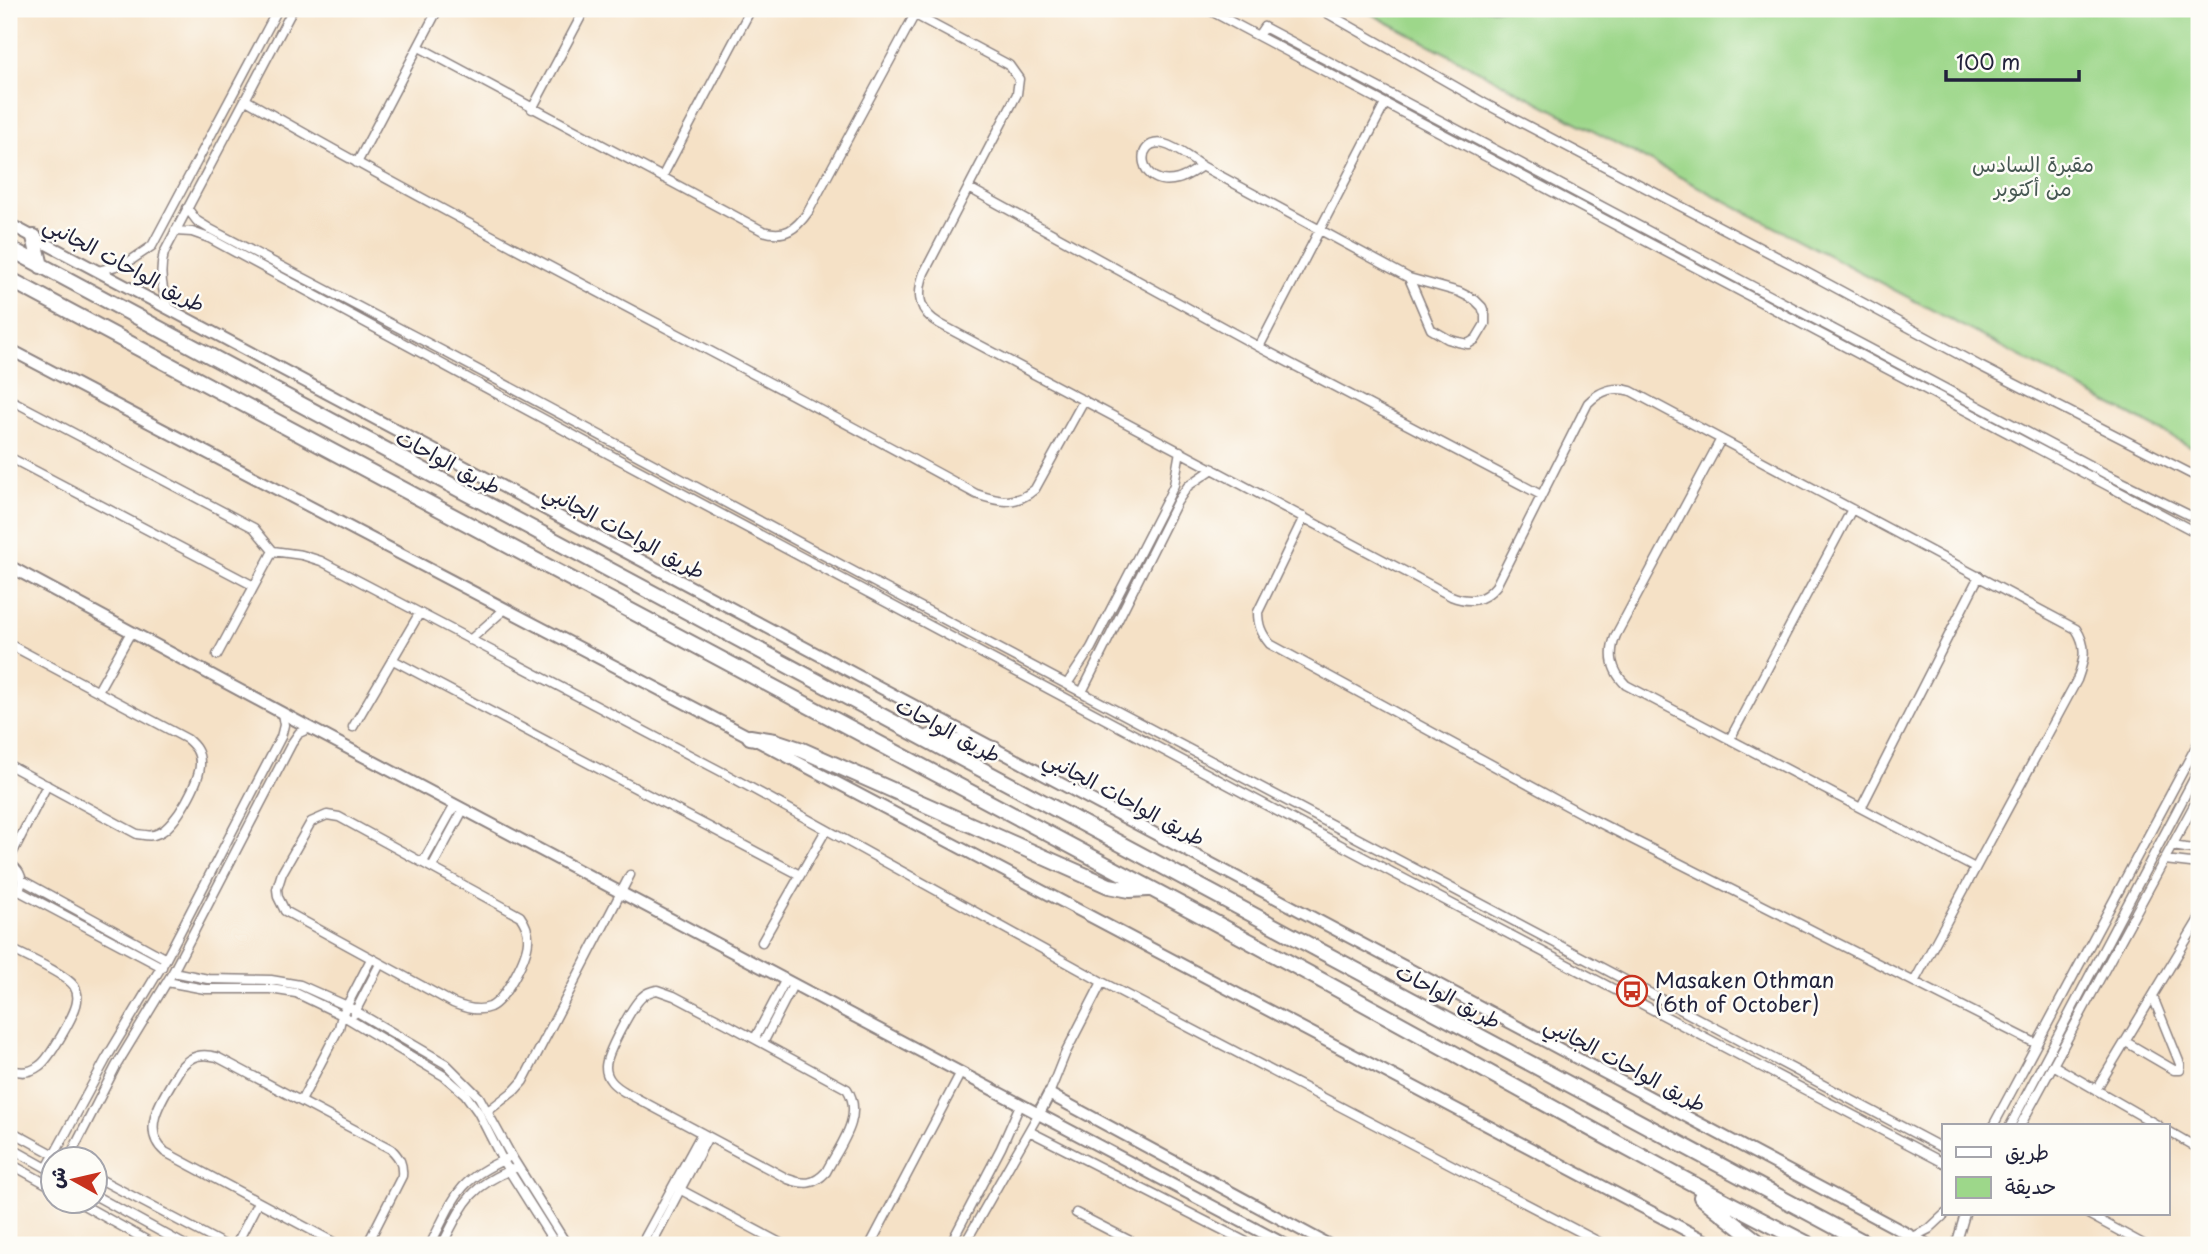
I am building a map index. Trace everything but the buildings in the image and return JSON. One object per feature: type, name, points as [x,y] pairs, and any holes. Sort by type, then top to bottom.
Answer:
[{"type":"highway","points":[[34,237],[41,266]]},
{"type":"highway","name":"طريق الواحات","points":[[9,248],[1869,1245]]},
{"type":"highway","points":[[9,279],[1151,889],[1446,1048],[1675,1176],[1810,1245]]},
{"type":"highway","points":[[913,734],[994,749]]},
{"type":"highway","points":[[750,737],[775,741],[802,750],[1100,882],[1129,890],[1151,889]]},
{"type":"highway","points":[[1446,1048],[1454,1044],[1458,1036],[1458,1023]]},
{"type":"highway","points":[[1675,1176],[1762,1245]]},
{"type":"street","points":[[98,271],[127,263],[152,246],[278,9]]},
{"type":"street","points":[[169,308],[161,285],[164,253],[293,9]]},
{"type":"street","points":[[356,163],[438,9]]},
{"type":"street","points":[[532,108],[585,9]]},
{"type":"street","points":[[662,177],[751,9]]},
{"type":"street","points":[[904,9],[1009,65],[1018,74],[1017,94],[923,273],[920,284],[921,306],[932,320],[1451,596],[1469,601],[1482,598],[1496,586],[1588,402],[1611,388],[1631,391],[2077,629],[2082,638],[2085,656],[2074,686],[1914,982]]},
{"type":"street","points":[[1207,9],[2199,534]]},
{"type":"street","points":[[1320,9],[1484,103],[1980,366],[2199,478]]},
{"type":"street","points":[[419,47],[763,231],[779,235],[797,228],[812,205],[915,15]]},
{"type":"street","points":[[1258,36],[1264,27],[2108,475],[2199,520]]},
{"type":"street","points":[[260,44],[272,50]]},
{"type":"street","points":[[246,100],[356,163],[976,494],[995,501],[1014,502],[1035,489],[1084,400]]},
{"type":"street","points":[[1259,347],[1385,104]]},
{"type":"street","points":[[1202,166],[1182,178],[1166,180],[1146,171],[1143,160],[1144,154],[1151,146],[1163,144],[1409,278],[1459,292],[1475,300],[1485,315],[1481,332],[1476,339],[1468,344],[1458,342],[1431,328],[1409,278]]},
{"type":"street","points":[[198,160],[209,166]]},
{"type":"street","points":[[1559,196],[1564,186]]},
{"type":"street","points":[[969,188],[1259,347],[1541,495]]},
{"type":"street","points":[[187,208],[204,226],[1942,1148]]},
{"type":"street","name":"طريق الواحات الجانبي","points":[[9,224],[1928,1245]]},
{"type":"street","points":[[175,231],[192,232],[209,238],[1395,874],[1942,1162]]},
{"type":"street","points":[[152,246],[164,253]]},
{"type":"street","points":[[330,304],[335,295]]},
{"type":"street","points":[[9,349],[1714,1245]]},
{"type":"street","points":[[9,399],[254,528],[273,551],[321,561],[724,773],[1102,982],[1601,1244]]},
{"type":"street","points":[[588,443],[594,432]]},
{"type":"street","points":[[1721,439],[1616,635],[1611,652],[1616,673],[1626,685],[1975,868]]},
{"type":"street","points":[[1068,684],[1091,648],[1168,498],[1174,485],[1180,451]]},
{"type":"street","points":[[9,457],[254,586]]},
{"type":"street","points":[[1082,692],[1177,502],[1188,486],[1213,469]]},
{"type":"street","points":[[2103,484],[2108,475]]},
{"type":"street","points":[[1730,739],[1852,509]]},
{"type":"street","points":[[1304,517],[1258,612],[1258,624],[1270,644],[1591,818],[2037,1044]]},
{"type":"street","points":[[217,655],[273,551]]},
{"type":"street","points":[[9,566],[459,808],[1286,1245]]},
{"type":"street","points":[[1861,808],[1979,576]]},
{"type":"street","points":[[470,640],[505,609]]},
{"type":"street","points":[[353,727],[419,614]]},
{"type":"street","points":[[98,691],[131,632]]},
{"type":"street","points":[[9,644],[193,744],[200,760],[200,768],[173,823],[167,829],[146,836],[137,834],[9,765]]},
{"type":"street","points":[[393,660],[800,875]]},
{"type":"street","points":[[67,1146],[106,1059],[162,967],[281,737],[284,726],[282,713]]},
{"type":"street","points":[[69,1146],[173,972],[292,743],[299,733],[310,728]]},
{"type":"street","points":[[1994,1124],[2199,741]]},
{"type":"street","points":[[2011,1124],[2199,769]]},
{"type":"street","points":[[1229,784],[1235,773]]},
{"type":"street","points":[[47,785],[9,862],[19,871],[22,880],[22,884],[13,891],[162,967]]},
{"type":"street","points":[[2021,1124],[2199,796]]},
{"type":"street","points":[[427,864],[459,808]]},
{"type":"street","points":[[335,816],[516,913],[524,921],[528,935],[527,949],[506,992],[488,1008],[469,1009],[453,1003],[371,958],[292,917],[281,905],[278,881],[301,836],[318,817],[335,816]]},
{"type":"street","points":[[762,942],[826,830]]},
{"type":"street","points":[[2172,846],[2199,850]]},
{"type":"street","points":[[2165,860],[2199,864]]},
{"type":"street","points":[[1395,874],[1403,862]]},
{"type":"street","points":[[488,1111],[523,1081],[630,875]]},
{"type":"street","points":[[22,880],[166,959]]},
{"type":"street","points":[[2096,1090],[2199,919]]},
{"type":"street","points":[[184,925],[194,931]]},
{"type":"street","points":[[9,948],[68,979],[77,990],[78,998],[74,1011],[43,1063],[30,1071],[9,1069]]},
{"type":"street","points":[[301,1101],[371,958]]},
{"type":"street","points":[[339,1028],[351,1020],[380,964]]},
{"type":"street","points":[[173,972],[208,979],[286,982],[314,990],[356,1011],[446,1064],[469,1085],[488,1111],[508,1159],[509,1170],[555,1245]]},
{"type":"street","points":[[2072,978],[2084,984]]},
{"type":"street","points":[[167,982],[205,989],[283,990],[308,997],[415,1057],[454,1084],[478,1112],[508,1159],[518,1167],[567,1245]]},
{"type":"street","points":[[964,1245],[1038,1115],[1065,1054],[1102,982]]},
{"type":"street","points":[[759,1041],[789,983]]},
{"type":"street","points":[[657,990],[666,992],[759,1041],[838,1083],[847,1089],[853,1098],[853,1119],[820,1179],[801,1184],[705,1135],[625,1092],[609,1079],[606,1068],[608,1058],[636,1004],[649,992],[657,990]]},
{"type":"street","points":[[2126,1042],[2174,1070],[2180,1070],[2180,1064],[2152,997]]},
{"type":"street","points":[[141,1002],[150,1009]]},
{"type":"street","points":[[339,1245],[158,1146],[152,1127],[181,1067],[196,1056],[205,1054],[217,1057],[391,1149],[399,1156],[402,1176],[370,1239],[359,1245]]},
{"type":"street","points":[[2053,1065],[2156,1124]]},
{"type":"street","points":[[1784,1079],[1790,1069]]},
{"type":"street","points":[[870,1245],[960,1074]]},
{"type":"street","points":[[1049,1094],[1329,1245]]},
{"type":"street","points":[[950,1245],[1001,1148],[1020,1105]]},
{"type":"street","points":[[9,1130],[39,1146]]},
{"type":"street","points":[[1029,1130],[1252,1245]]},
{"type":"street","points":[[2170,1132],[2199,1149]]},
{"type":"street","points":[[641,1245],[651,1240],[681,1190],[705,1135]]},
{"type":"street","points":[[651,1240],[705,1135]]},
{"type":"street","points":[[9,1147],[38,1163]]},
{"type":"street","points":[[430,1245],[454,1198],[470,1178],[508,1159]]},
{"type":"street","points":[[9,1163],[38,1180]]},
{"type":"street","points":[[442,1245],[464,1203],[481,1185],[518,1167]]},
{"type":"street","points":[[108,1183],[225,1245]]},
{"type":"street","points":[[681,1190],[784,1245]]},
{"type":"street","points":[[454,1198],[464,1203]]},
{"type":"street","points":[[236,1245],[258,1202]]},
{"type":"street","points":[[108,1203],[185,1245]]},
{"type":"street","points":[[1076,1213],[1121,1241],[1138,1245]]},
{"type":"street","points":[[103,1216],[156,1245]]},
{"type":"street","points":[[1913,1237],[1929,1229],[1943,1216]]},
{"type":"street","points":[[1956,1245],[1962,1216]]},
{"type":"street","points":[[2092,1216],[2145,1245]]},
{"type":"street","points":[[761,1245],[766,1236]]},
{"type":"green space","name":"مقبرة السادس من أكتوبر","points":[[1362,9],[2199,9],[2199,451]]},
{"type":"place","name":"Masaken Othman (6th of October)","points":[[1632,991]]}]
